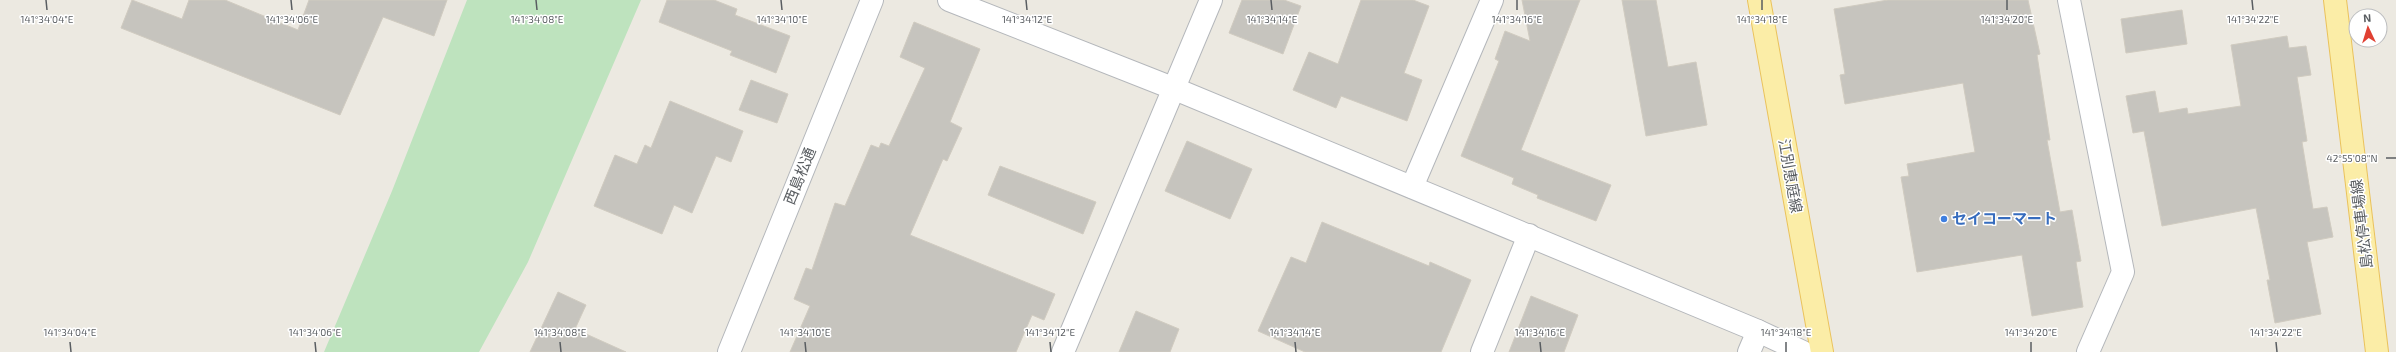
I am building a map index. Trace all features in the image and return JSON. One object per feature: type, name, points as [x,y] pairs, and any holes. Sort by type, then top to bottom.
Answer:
[{"type":"main road","name":"江別恵庭線","points":[[1759,0],[1822,352]]},
{"type":"main road","name":"島松停車場線","points":[[2335,0],[2377,352]]},
{"type":"street","name":"西島松通","points":[[729,352],[872,0]]},
{"type":"street","points":[[948,0],[1175,89],[1529,235],[1758,331],[1803,352]]},
{"type":"street","points":[[1063,352],[1175,89],[1211,0]]},
{"type":"street","points":[[1412,187],[1492,0]]},
{"type":"street","points":[[2069,0],[2123,272],[2088,352]]},
{"type":"street","points":[[1482,352],[1529,235]]},
{"type":"street","points":[[1749,352],[1758,331]]},
{"type":"green space","points":[[467,0],[641,0],[528,262],[479,352],[324,352],[392,191]]},
{"type":"building","points":[[132,0],[182,19],[189,0],[225,0],[298,30],[309,0],[447,0],[434,36],[383,17],[340,115],[121,28]]},
{"type":"building","points":[[667,0],[714,0],[737,9],[735,15],[790,36],[776,73],[730,55],[732,51],[659,22]]},
{"type":"building","points":[[1242,0],[1284,0],[1301,6],[1283,54],[1229,33]]},
{"type":"building","points":[[1361,0],[1413,0],[1429,6],[1404,73],[1422,80],[1407,121],[1341,96],[1336,108],[1293,90],[1309,52],[1338,64]]},
{"type":"building","points":[[1522,0],[1580,0],[1521,150],[1611,185],[1596,221],[1537,198],[1538,195],[1512,184],[1514,178],[1461,156],[1499,61],[1495,59],[1505,31],[1530,41]]},
{"type":"building","points":[[1622,0],[1656,0],[1668,67],[1696,62],[1707,125],[1646,136]]},
{"type":"building","points":[[1888,0],[2028,0],[2040,54],[2037,55],[2050,140],[2047,140],[2060,212],[2072,210],[2081,261],[2076,262],[2083,307],[2032,316],[2022,255],[1917,272],[1901,177],[1909,176],[1907,164],[1975,152],[1963,83],[1845,104],[1840,75],[1845,74],[1834,9]]},
{"type":"building","points":[[2182,10],[2187,44],[2126,53],[2121,19]]},
{"type":"building","points":[[914,22],[980,49],[950,122],[962,128],[947,161],[943,159],[910,235],[1055,294],[1044,320],[1032,315],[1016,352],[790,352],[810,306],[794,299],[806,268],[812,270],[835,203],[845,206],[871,145],[879,148],[881,143],[889,146],[925,68],[900,57]]},
{"type":"building","points":[[2287,36],[2289,48],[2306,46],[2311,75],[2297,77],[2307,141],[2302,142],[2313,209],[2327,207],[2333,237],[2307,242],[2321,314],[2275,323],[2267,280],[2270,280],[2256,208],[2162,226],[2144,131],[2133,133],[2126,96],[2155,91],[2159,113],[2187,108],[2188,114],[2241,106],[2231,45]]},
{"type":"building","points":[[751,80],[788,94],[777,123],[739,110]]},
{"type":"building","points":[[670,101],[743,131],[731,162],[716,156],[692,213],[674,205],[662,234],[594,206],[615,155],[637,164],[645,145],[651,148]]},
{"type":"building","points":[[1187,141],[1252,169],[1230,219],[1165,191]]},
{"type":"building","points":[[1000,166],[1096,202],[1083,234],[988,195]]},
{"type":"building","points":[[1322,222],[1429,266],[1430,262],[1471,280],[1441,352],[1305,352],[1258,331],[1291,257],[1306,263]]},
{"type":"building","points":[[558,292],[586,305],[575,329],[626,352],[530,352]]},
{"type":"building","points":[[1531,296],[1578,315],[1564,352],[1509,352]]},
{"type":"building","points":[[1136,311],[1179,329],[1170,352],[1119,352]]},
{"type":"place","name":"セイコーマート","points":[[1944,219]]}]
